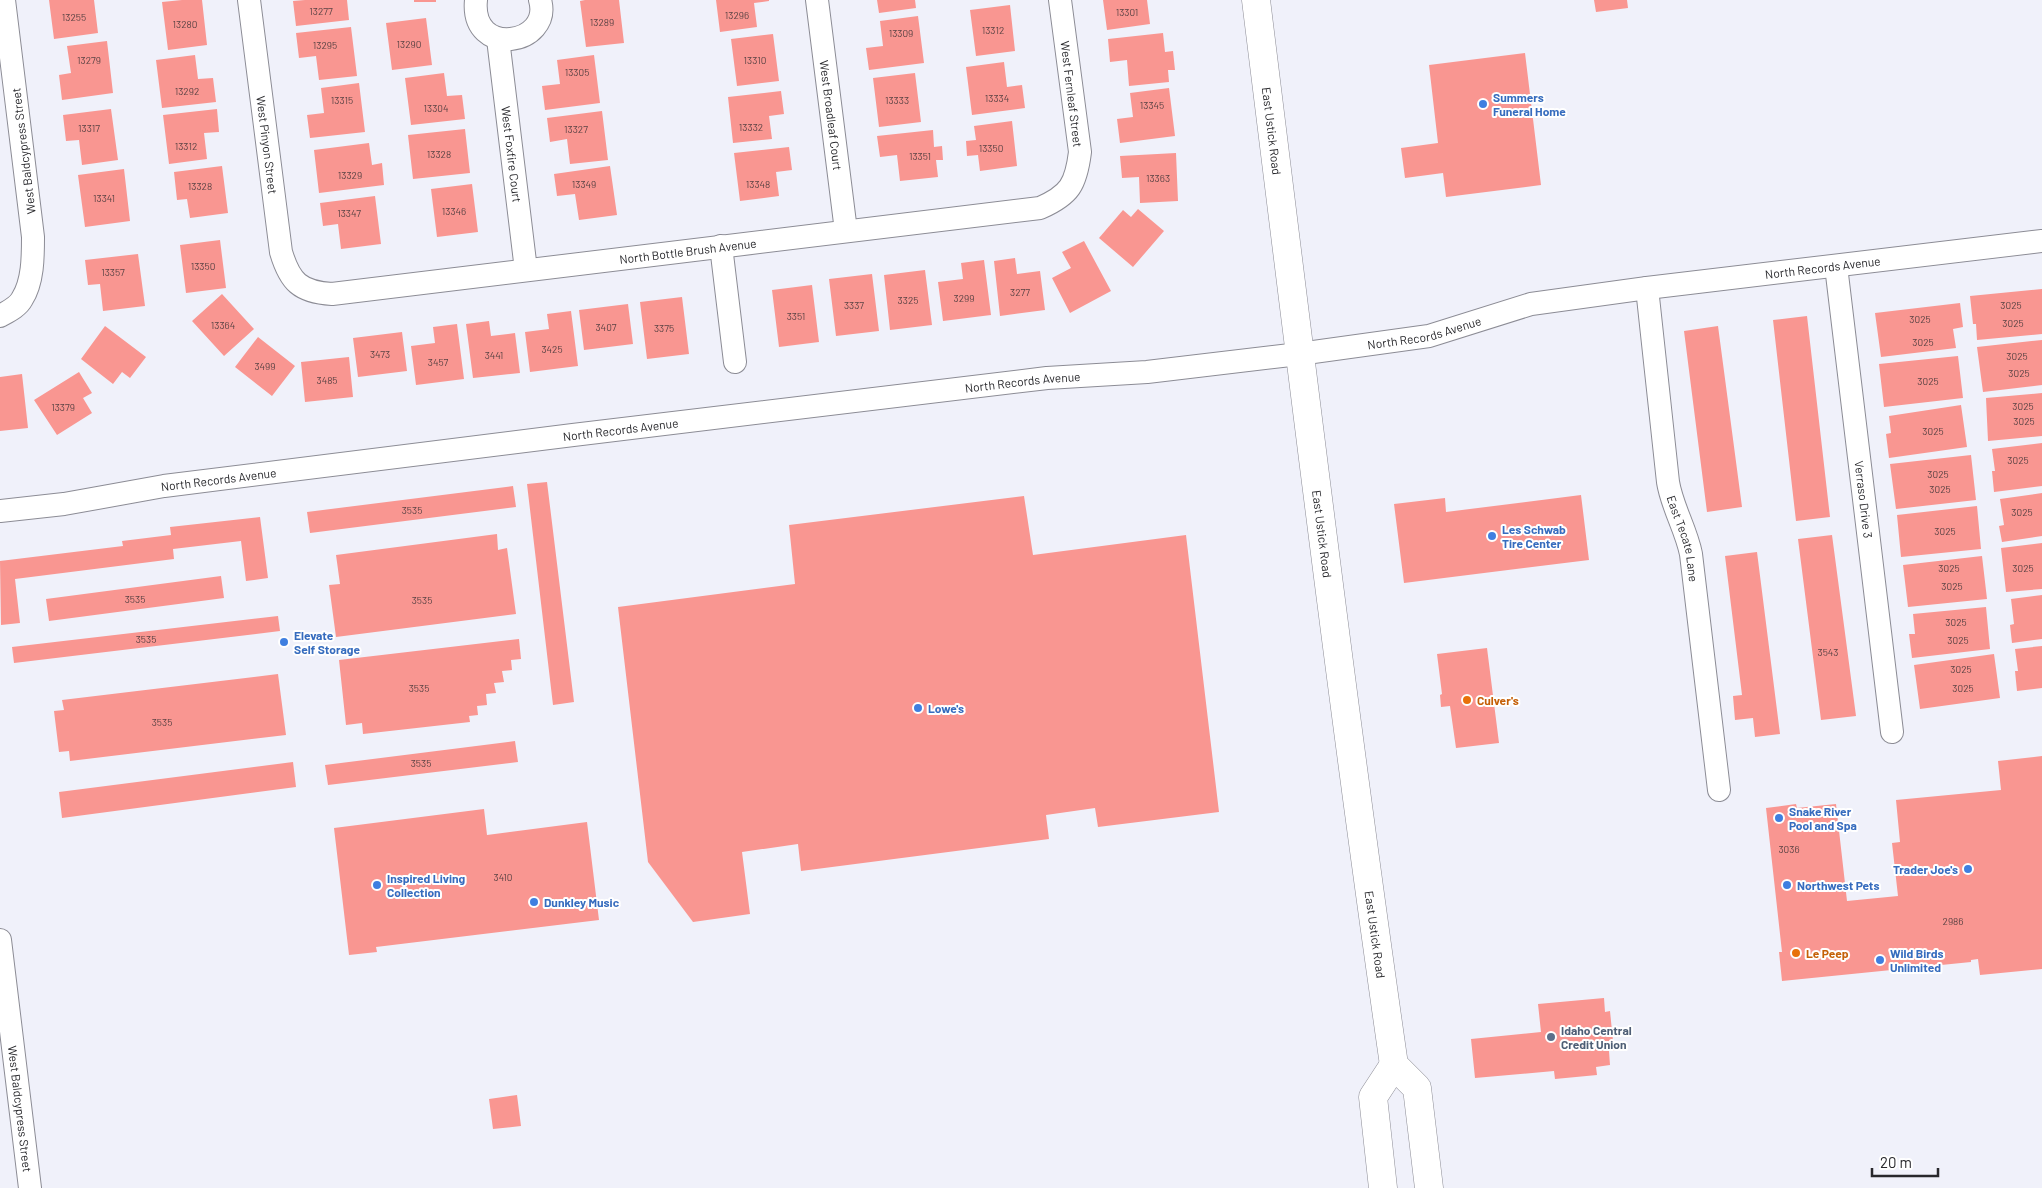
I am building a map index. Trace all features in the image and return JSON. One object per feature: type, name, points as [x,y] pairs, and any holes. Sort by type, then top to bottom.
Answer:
[{"type":"main road","name":"East Ustick Road","points":[[1256,0],[1352,773],[1394,1065]]},
{"type":"main road","points":[[1383,1188],[1373,1097],[1394,1065],[1417,1088],[1429,1188]]},
{"type":"street","name":"West Baldcypress Street","points":[[0,316],[22,300],[29,283],[33,255],[33,237],[4,0]]},
{"type":"street","name":"West Pinyon Street","points":[[249,0],[281,252],[286,269],[298,286]]},
{"type":"street","points":[[476,0],[475,10],[478,22],[486,33],[498,39],[511,40],[523,37],[534,28],[540,17],[540,0]]},
{"type":"street","name":"West Broadleaf Court","points":[[817,0],[846,231]]},
{"type":"street","name":"West Fernleaf Street","points":[[1060,0],[1080,152],[1078,171],[1071,187]]},
{"type":"street","name":"West Foxfire Court","points":[[498,39],[526,270]]},
{"type":"street","name":"North Bottle Brush Avenue","points":[[298,286],[315,293],[332,294],[1040,208],[1058,200],[1071,187]]},
{"type":"street","name":"North Records Avenue","points":[[0,511],[64,504],[164,486],[573,434],[1047,378],[1147,372],[1299,354],[1429,336],[1531,304],[1647,288],[2042,241]]},
{"type":"street","points":[[721,246],[735,362]]},
{"type":"street","name":"Verraso Drive 3","points":[[1836,266],[1892,732]]},
{"type":"street","name":"East Tecate Lane","points":[[1647,288],[1668,482],[1671,497],[1688,538],[1691,554],[1719,790]]},
{"type":"street","name":"West Baldcypress Street","points":[[0,940],[30,1188]]},
{"type":"building","points":[[49,0],[94,0],[98,33],[54,39]]},
{"type":"building","points":[[202,0],[207,45],[168,50],[162,2]]},
{"type":"building","points":[[347,0],[349,20],[296,26],[293,1]]},
{"type":"building","points":[[414,0],[436,0],[436,2],[414,2]]},
{"type":"building","points":[[619,0],[624,43],[586,47],[580,1]]},
{"type":"building","points":[[716,0],[769,1],[754,3],[757,27],[720,32]]},
{"type":"building","points":[[877,0],[915,0],[916,8],[879,13]]},
{"type":"building","points":[[1103,0],[1147,0],[1150,24],[1107,30]]},
{"type":"building","points":[[1594,0],[1627,0],[1628,8],[1596,12]]},
{"type":"building","points":[[1010,5],[1015,51],[976,56],[970,10]]},
{"type":"building","points":[[918,16],[924,63],[869,70],[866,48],[883,46],[880,21]]},
{"type":"building","points":[[426,18],[432,65],[392,70],[386,23]]},
{"type":"building","points":[[351,27],[357,76],[319,80],[316,56],[299,58],[296,33]]},
{"type":"building","points":[[1163,33],[1165,52],[1173,51],[1175,70],[1168,70],[1169,82],[1129,86],[1127,60],[1110,62],[1108,39]]},
{"type":"building","points":[[773,34],[779,81],[737,86],[731,39]]},
{"type":"building","points":[[107,41],[113,93],[62,100],[59,75],[71,73],[67,46]]},
{"type":"building","name":"Summers Funeral Home","points":[[1525,53],[1541,185],[1446,197],[1443,173],[1405,178],[1401,148],[1438,143],[1429,65]]},
{"type":"building","points":[[195,55],[198,79],[213,78],[216,102],[162,108],[156,60]]},
{"type":"building","points":[[594,55],[600,103],[545,110],[542,86],[560,84],[557,60]]},
{"type":"building","points":[[1004,62],[1007,87],[1022,85],[1025,108],[972,115],[966,67]]},
{"type":"building","points":[[444,73],[447,96],[462,95],[465,119],[411,125],[405,78]]},
{"type":"building","points":[[915,73],[921,122],[879,127],[873,78]]},
{"type":"building","points":[[359,83],[365,132],[310,138],[307,115],[324,113],[321,88]]},
{"type":"building","points":[[1169,88],[1175,136],[1120,143],[1117,119],[1133,117],[1130,93]]},
{"type":"building","points":[[781,91],[784,114],[769,116],[772,139],[733,143],[728,97]]},
{"type":"building","points":[[111,109],[118,160],[82,165],[79,140],[66,141],[63,115]]},
{"type":"building","points":[[217,109],[219,132],[204,133],[207,159],[169,164],[163,115]]},
{"type":"building","points":[[602,111],[608,160],[570,164],[567,139],[550,142],[547,118]]},
{"type":"building","points":[[1012,121],[1017,166],[980,171],[978,155],[967,156],[966,141],[976,140],[974,126]]},
{"type":"building","points":[[465,129],[470,173],[413,179],[408,135]]},
{"type":"building","points":[[933,130],[934,147],[942,146],[943,160],[936,160],[938,177],[900,181],[897,155],[880,157],[877,136]]},
{"type":"building","points":[[369,143],[372,165],[382,163],[384,185],[319,193],[314,150]]},
{"type":"building","points":[[789,147],[792,170],[776,172],[779,196],[740,201],[734,153]]},
{"type":"building","points":[[1176,153],[1178,201],[1140,203],[1139,177],[1122,178],[1120,156]]},
{"type":"building","points":[[222,166],[228,213],[190,218],[187,199],[177,200],[174,172]]},
{"type":"building","points":[[610,166],[617,215],[579,220],[575,194],[557,196],[554,174]]},
{"type":"building","points":[[124,169],[130,221],[85,227],[78,175]]},
{"type":"building","points":[[472,184],[478,232],[437,237],[431,189]]},
{"type":"building","points":[[375,196],[381,244],[341,249],[338,224],[323,226],[320,203]]},
{"type":"building","points":[[1138,209],[1164,231],[1133,267],[1099,238],[1123,210],[1131,217]]},
{"type":"building","points":[[220,240],[226,288],[186,293],[180,245]]},
{"type":"building","points":[[1084,241],[1111,291],[1070,313],[1052,278],[1071,268],[1062,252]]},
{"type":"building","points":[[138,254],[145,306],[103,311],[100,284],[88,285],[85,260]]},
{"type":"building","points":[[1015,258],[1017,274],[1040,271],[1045,310],[1000,316],[994,261]]},
{"type":"building","points":[[984,260],[991,315],[943,321],[938,282],[963,279],[961,263]]},
{"type":"building","points":[[925,270],[932,325],[890,330],[884,275]]},
{"type":"building","points":[[872,274],[879,331],[836,336],[829,279]]},
{"type":"building","points":[[812,285],[819,342],[779,347],[772,290]]},
{"type":"building","points":[[2042,289],[2042,334],[1977,340],[1976,324],[1973,324],[1970,296]]},
{"type":"building","points":[[222,294],[254,329],[224,356],[192,321]]},
{"type":"building","points":[[682,297],[689,354],[647,359],[640,302]]},
{"type":"building","points":[[1960,303],[1963,327],[1953,329],[1956,348],[1881,357],[1875,313]]},
{"type":"building","points":[[628,304],[633,344],[584,350],[579,310]]},
{"type":"building","points":[[571,311],[578,366],[530,372],[525,332],[549,329],[547,314]]},
{"type":"building","points":[[1807,316],[1830,517],[1796,521],[1773,320]]},
{"type":"building","points":[[489,321],[491,336],[515,333],[520,373],[473,378],[466,324]]},
{"type":"building","points":[[457,324],[464,379],[416,385],[411,346],[435,343],[433,327]]},
{"type":"building","points":[[105,326],[146,357],[130,378],[122,372],[113,384],[81,359]]},
{"type":"building","points":[[1718,326],[1742,507],[1707,512],[1684,331]]},
{"type":"building","points":[[402,332],[407,371],[358,377],[353,338]]},
{"type":"building","points":[[258,337],[295,366],[272,396],[235,367]]},
{"type":"building","points":[[2042,340],[2042,385],[1983,392],[1977,347]]},
{"type":"building","points":[[1958,356],[1963,398],[1884,407],[1879,364]]},
{"type":"building","points":[[349,357],[353,397],[305,402],[301,362]]},
{"type":"building","points":[[79,372],[92,393],[83,398],[92,413],[57,435],[34,400]]},
{"type":"building","points":[[22,374],[28,428],[0,431],[0,377]]},
{"type":"building","points":[[2042,393],[2042,436],[1988,441],[1986,398]]},
{"type":"building","points":[[1961,405],[1967,447],[1889,458],[1886,434],[1891,433],[1889,416]]},
{"type":"building","points":[[2042,443],[2042,486],[1994,492],[1992,471],[1995,471],[1992,449]]},
{"type":"building","points":[[1971,455],[1976,500],[1896,509],[1890,464]]},
{"type":"building","points":[[547,482],[574,702],[553,705],[527,484]]},
{"type":"building","points":[[513,486],[516,507],[310,533],[307,512]]},
{"type":"building","points":[[2042,493],[2042,536],[2002,542],[1999,526],[2004,525],[2000,499]]},
{"type":"building","name":"Les Schwab Tire Center","points":[[1581,495],[1589,560],[1404,583],[1394,504],[1445,498],[1446,512]]},
{"type":"building","name":"Lowe's","points":[[1024,496],[1033,555],[1186,535],[1219,812],[1098,827],[1095,808],[1046,815],[1049,839],[801,871],[798,844],[742,852],[750,914],[693,922],[648,862],[618,607],[795,584],[789,525]]},
{"type":"building","points":[[1977,506],[1981,549],[1901,557],[1897,515]]},
{"type":"building","points":[[260,517],[268,578],[246,581],[241,541],[173,549],[174,559],[15,579],[20,623],[1,625],[0,561],[123,546],[122,541],[171,535],[170,527]]},
{"type":"building","points":[[497,534],[498,550],[507,548],[516,614],[336,637],[329,585],[340,584],[336,555]]},
{"type":"building","points":[[1832,535],[1856,716],[1821,720],[1798,539]]},
{"type":"building","points":[[2042,543],[2042,589],[2006,592],[2001,548]]},
{"type":"building","points":[[1757,552],[1780,734],[1755,737],[1753,718],[1735,720],[1733,696],[1742,695],[1725,556]]},
{"type":"building","points":[[1982,556],[1987,599],[1908,607],[1903,565]]},
{"type":"building","points":[[221,576],[224,598],[49,621],[46,599]]},
{"type":"building","points":[[2042,595],[2042,639],[2012,643],[2010,625],[2014,624],[2011,599]]},
{"type":"building","points":[[1986,607],[1990,649],[1912,658],[1909,634],[1915,634],[1913,614]]},
{"type":"building","points":[[278,616],[280,631],[14,663],[12,647]]},
{"type":"building","points":[[519,639],[521,659],[511,660],[512,670],[502,671],[504,682],[494,683],[496,693],[486,694],[487,705],[477,706],[478,715],[469,716],[470,722],[363,734],[362,723],[346,725],[339,660]]},
{"type":"building","points":[[2042,646],[2042,688],[2017,691],[2015,671],[2018,671],[2015,649]]},
{"type":"building","name":"Culver's","points":[[1487,648],[1499,743],[1456,748],[1450,706],[1441,707],[1440,695],[1442,694],[1437,654]]},
{"type":"building","points":[[1994,654],[2000,698],[1920,709],[1914,665]]},
{"type":"building","points":[[278,674],[286,735],[70,761],[69,751],[59,752],[54,711],[64,710],[62,700]]},
{"type":"building","points":[[515,741],[518,762],[328,785],[325,765]]},
{"type":"building","name":"Trader Joe's","points":[[2042,756],[2042,969],[1980,975],[1978,959],[1971,960],[1971,962],[1782,981],[1779,952],[1782,952],[1766,808],[1796,804],[1797,808],[1836,804],[1847,901],[1898,896],[1892,843],[1900,842],[1896,800],[2001,790],[1998,761]]},
{"type":"building","points":[[293,762],[296,787],[62,818],[59,792]]},
{"type":"building","points":[[484,809],[487,835],[587,822],[599,920],[376,947],[377,952],[349,955],[334,828]]},
{"type":"building","name":"Idaho Central Credit Union","points":[[1604,998],[1605,1012],[1610,1011],[1614,1051],[1609,1051],[1610,1065],[1596,1067],[1597,1075],[1555,1079],[1554,1071],[1475,1078],[1471,1039],[1541,1032],[1538,1004]]},
{"type":"building","points":[[517,1095],[521,1126],[493,1129],[489,1099]]},
{"type":"place","name":"Summers Funeral Home","points":[[1483,104]]},
{"type":"place","name":"Les Schwab Tire Center","points":[[1492,536]]},
{"type":"place","name":"Elevate Self Storage","points":[[284,642]]},
{"type":"place","name":"Culver's","points":[[1467,700]]},
{"type":"place","name":"Lowe's","points":[[918,708]]},
{"type":"place","name":"Snake River Pool and Spa","points":[[1779,818]]},
{"type":"place","name":"Trader Joe's","points":[[1968,869]]},
{"type":"place","name":"Inspired Living Collection","points":[[377,885]]},
{"type":"place","name":"Northwest Pets","points":[[1787,885]]},
{"type":"place","name":"Dunkley Music","points":[[534,902]]},
{"type":"place","name":"Le Peep","points":[[1796,953]]},
{"type":"place","name":"Wild Birds Unlimited","points":[[1880,960]]},
{"type":"place","name":"Idaho Central Credit Union","points":[[1551,1037]]}]
